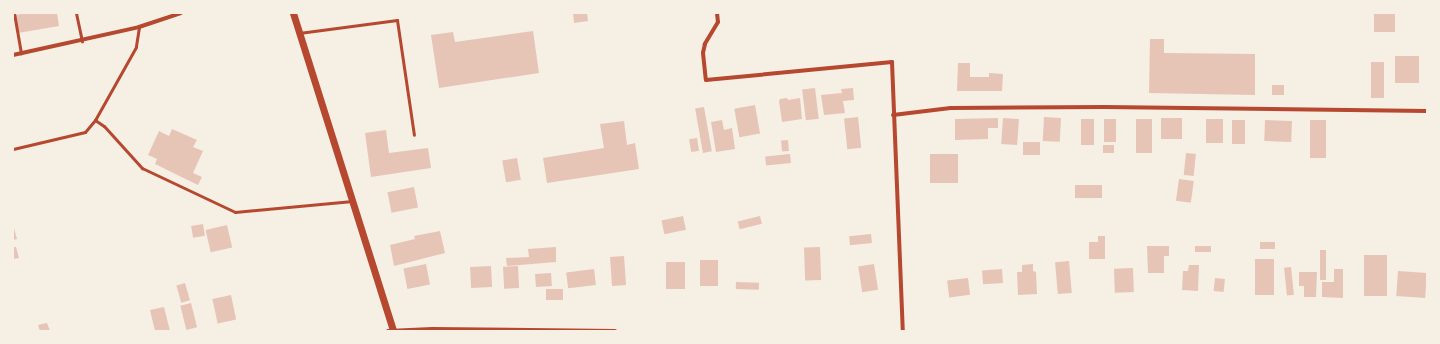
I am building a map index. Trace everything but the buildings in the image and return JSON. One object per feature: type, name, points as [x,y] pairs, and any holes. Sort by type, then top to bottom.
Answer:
[{"type":"street","points":[[13,55],[139,27],[181,13]]},
{"type":"street","points":[[293,13],[391,331],[615,331]]},
{"type":"street","points":[[717,13],[718,22],[704,44],[702,53],[706,80],[892,62],[903,331]]},
{"type":"street","points":[[893,115],[951,108],[1104,107],[1427,111]]},
{"type":"lane","points":[[14,13],[21,53]]},
{"type":"lane","points":[[76,13],[82,40]]},
{"type":"lane","points":[[299,33],[397,20],[414,135]]},
{"type":"lane","points":[[13,149],[85,132],[95,120],[136,47],[139,27]]},
{"type":"lane","points":[[95,120],[104,126],[142,168],[235,212],[352,201]]}]
